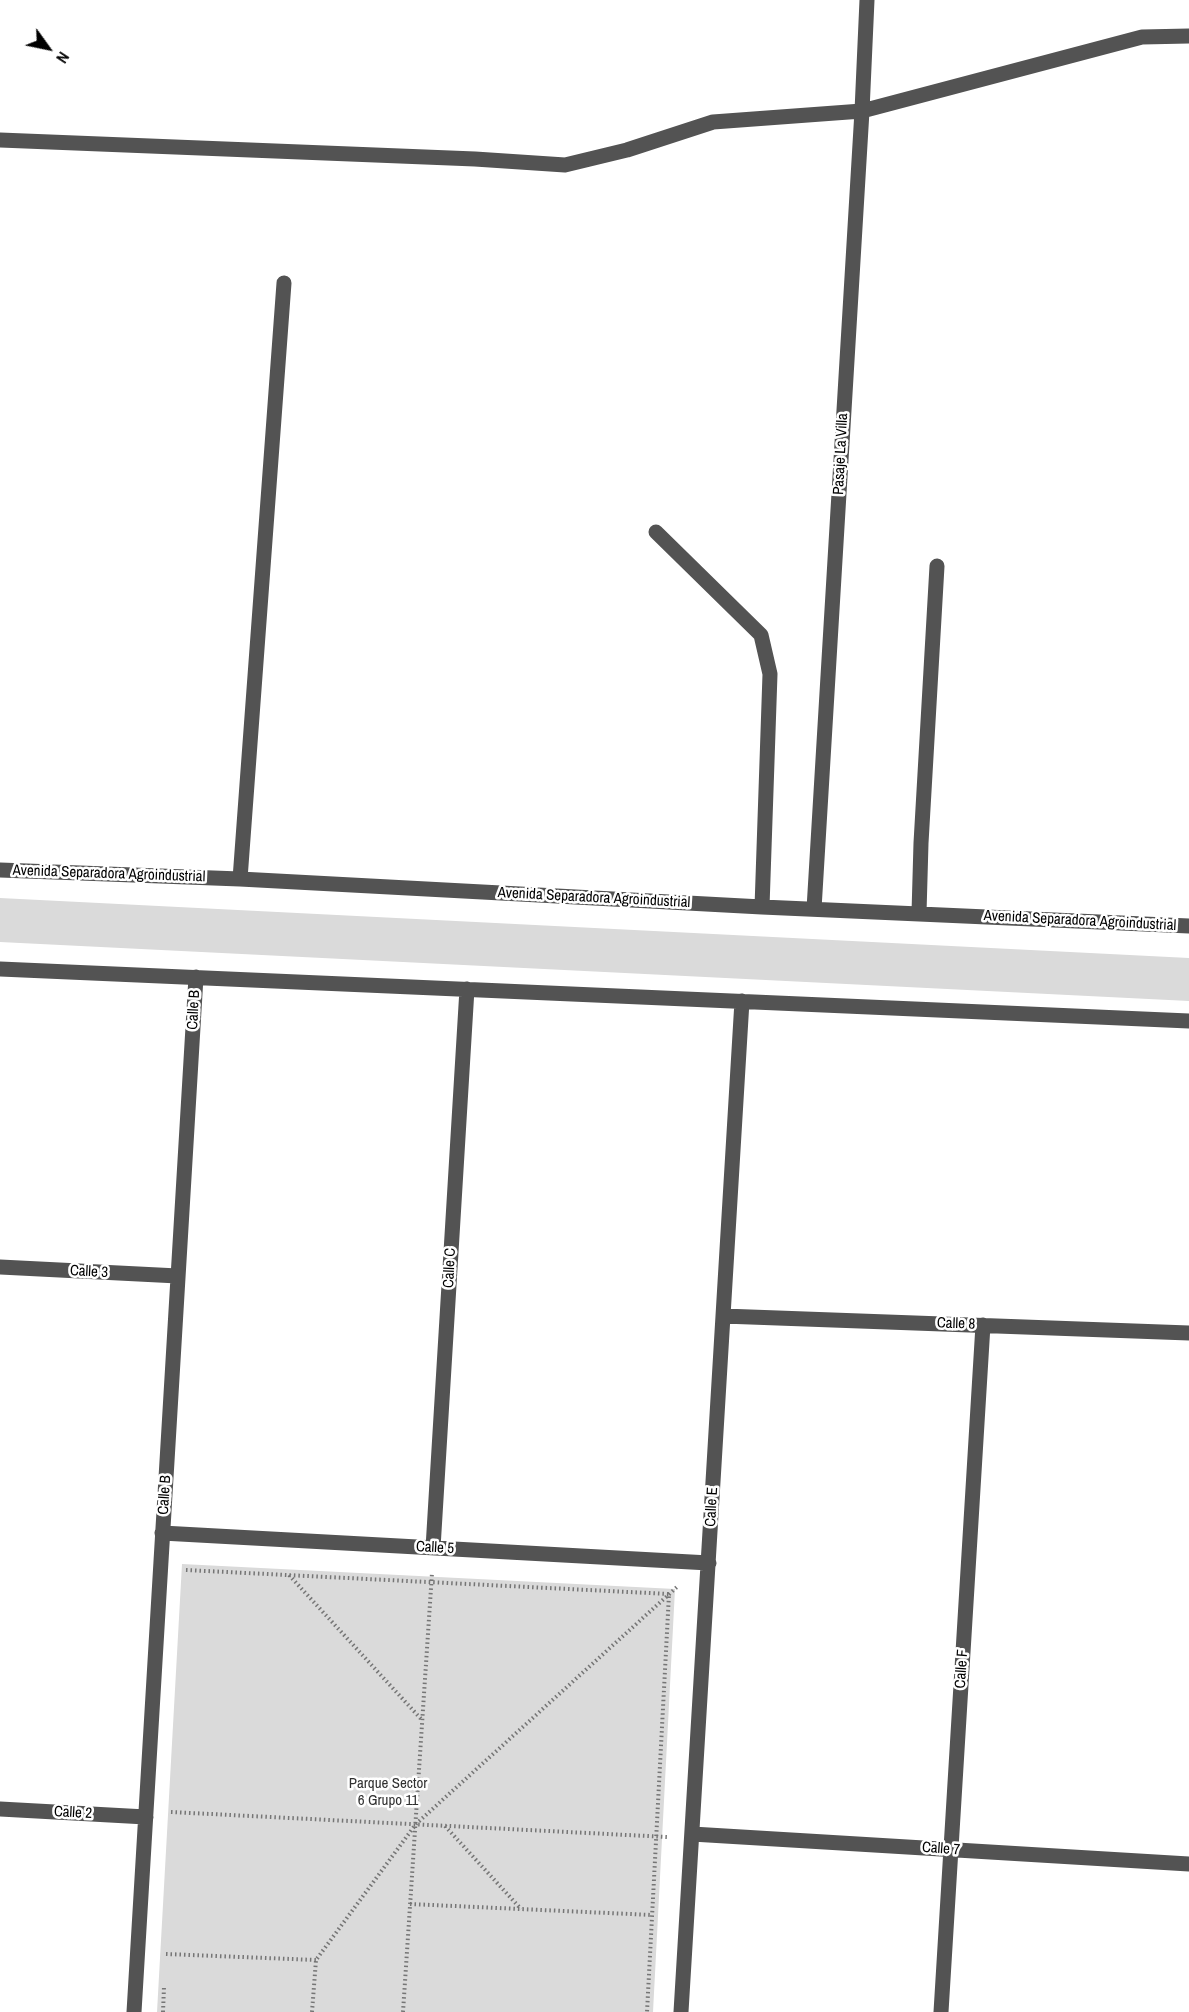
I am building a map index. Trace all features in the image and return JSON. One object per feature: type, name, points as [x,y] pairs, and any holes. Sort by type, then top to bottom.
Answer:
[{"type":"street","name":"Pasaje La Villa","points":[[814,909],[867,0]]},
{"type":"street","points":[[0,140],[476,159],[565,165],[627,150],[713,122],[862,111],[1142,37],[1189,36]]},
{"type":"street","points":[[240,879],[284,283]]},
{"type":"street","points":[[656,532],[761,635],[770,674],[762,907]]},
{"type":"street","points":[[919,913],[937,566]]},
{"type":"street","name":"Avenida Separadora Agroindustrial","points":[[0,870],[240,879],[762,907],[1189,926]]},
{"type":"street","points":[[0,969],[1189,1021]]},
{"type":"street","name":"Calle B","points":[[134,2012],[196,977]]},
{"type":"street","name":"Calle C","points":[[434,1548],[468,989]]},
{"type":"street","name":"Calle E","points":[[681,2012],[742,1001]]},
{"type":"street","name":"Calle 3","points":[[0,1267],[178,1276]]},
{"type":"street","name":"Calle 8","points":[[723,1316],[1189,1333]]},
{"type":"street","name":"Calle F","points":[[941,2012],[983,1325]]},
{"type":"street","name":"Calle 5","points":[[162,1533],[709,1563]]},
{"type":"street","name":"Calle 2","points":[[0,1809],[146,1814]]},
{"type":"street","name":"Calle 7","points":[[692,1836],[1189,1864]]},
{"type":"path","points":[[403,2012],[434,1548]]},
{"type":"path","points":[[312,2012],[316,1960],[416,1824],[669,1594],[709,1563]]},
{"type":"path","points":[[184,1581],[185,1570],[669,1594]]},
{"type":"path","points":[[290,1575],[422,1720]]},
{"type":"path","points":[[647,2012],[669,1594]]},
{"type":"path","points":[[172,1824],[173,1801]]},
{"type":"path","points":[[146,1814],[173,1812],[692,1836]]},
{"type":"path","points":[[445,1826],[522,1910]]},
{"type":"path","points":[[410,1904],[652,1915]]},
{"type":"path","points":[[165,1966],[167,1942]]},
{"type":"path","points":[[166,1954],[316,1960]]},
{"type":"path","points":[[163,2012],[165,1977]]},
{"type":"green space","points":[[0,898],[1189,958],[1189,1001],[0,942]]},
{"type":"green space","name":"Parque Sector 6 Grupo 11","points":[[182,1564],[675,1589],[653,2012],[157,2012]]}]
